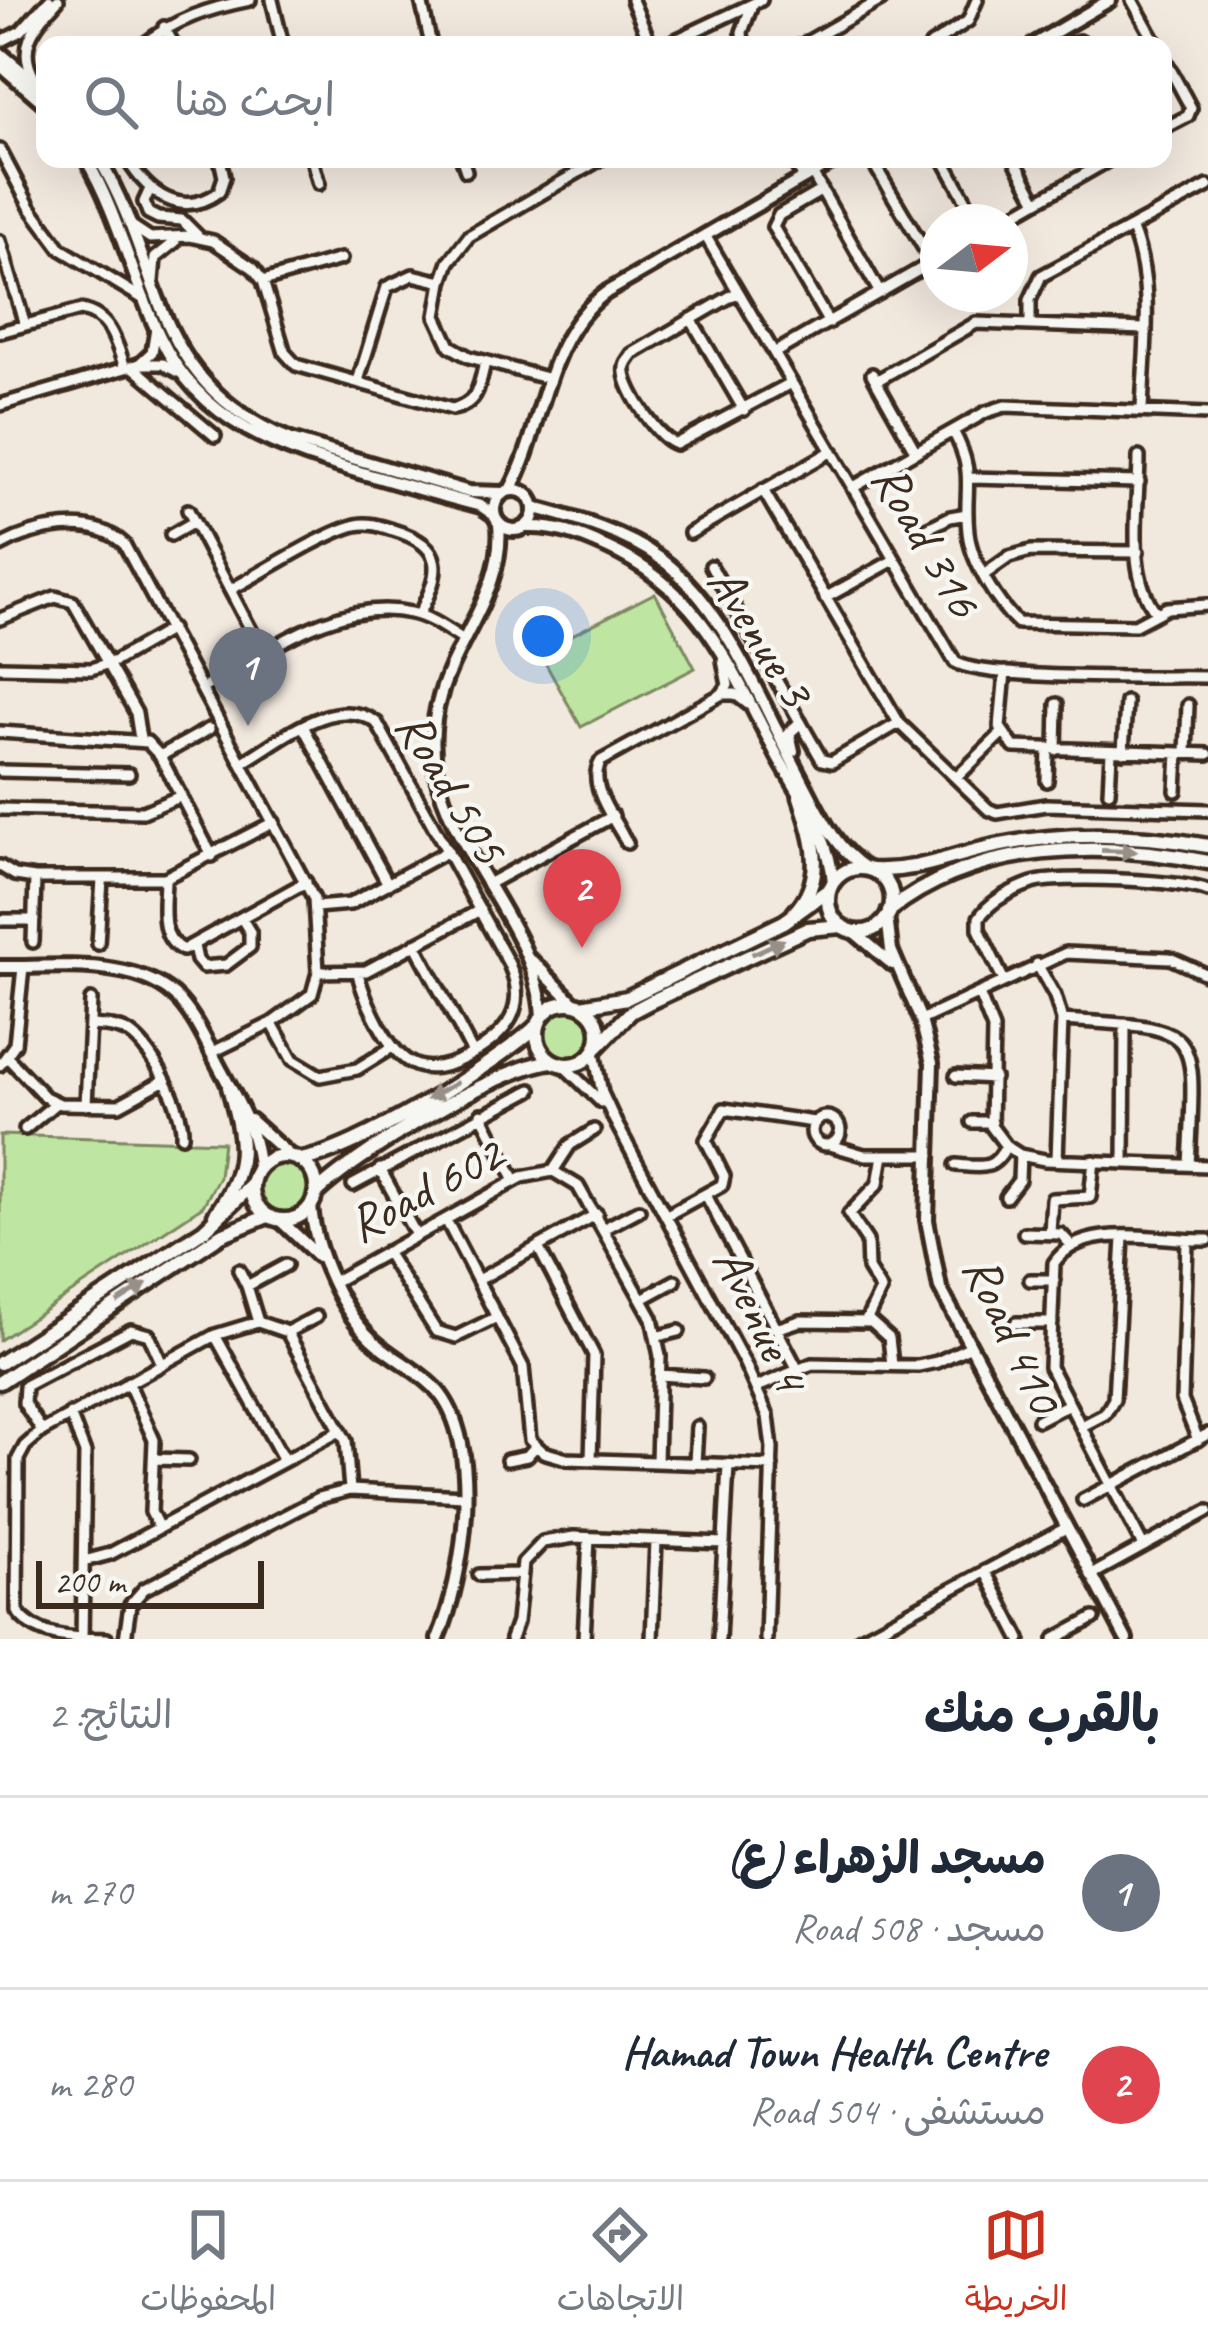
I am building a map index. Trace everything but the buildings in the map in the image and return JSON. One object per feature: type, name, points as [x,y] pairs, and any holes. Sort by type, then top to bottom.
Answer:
[{"type":"main road","points":[[784,922],[803,903],[816,866],[806,797]]},
{"type":"main road","points":[[0,1363],[204,1230],[274,1157],[338,1150],[496,1061],[559,1004],[610,1004],[627,998],[784,922],[851,869],[917,869],[1000,845],[1077,835],[1132,835],[1208,846]]},
{"type":"main road","points":[[0,1382],[221,1235],[274,1218],[299,1216],[368,1152],[518,1069],[580,1063],[631,1012],[808,929],[877,927],[939,878],[1032,855],[1126,850],[1208,862]]},
{"type":"main road","points":[[870,869],[889,887],[888,914]]},
{"type":"main road","points":[[831,886],[831,913],[848,928]]},
{"type":"main road","points":[[578,1005],[597,1023],[595,1050]]},
{"type":"main road","points":[[540,1021],[540,1048],[558,1063]]},
{"type":"main road","points":[[204,1230],[233,1188],[241,1163],[242,1137],[229,1087]]},
{"type":"main road","points":[[295,1158],[314,1178],[313,1200]]},
{"type":"main road","points":[[252,1185],[256,1203],[274,1218]]},
{"type":"street","points":[[0,42],[21,32],[54,0]]},
{"type":"street","points":[[154,36],[194,14],[250,0]]},
{"type":"street","points":[[272,0],[281,36]]},
{"type":"street","points":[[421,0],[429,36]]},
{"type":"street","points":[[632,0],[646,36]]},
{"type":"street","points":[[830,36],[880,0]]},
{"type":"street","points":[[944,36],[968,20],[977,0]]},
{"type":"street","points":[[1048,36],[1091,4],[1110,0]]},
{"type":"street","points":[[1132,0],[1152,36]]},
{"type":"street","points":[[684,36],[755,2]]},
{"type":"street","points":[[742,36],[755,2]]},
{"type":"street","points":[[36,79],[25,51],[38,17]]},
{"type":"street","points":[[1075,20],[1083,36]]},
{"type":"street","points":[[164,28],[169,36]]},
{"type":"street","points":[[0,53],[36,83]]},
{"type":"street","points":[[0,65],[36,96]]},
{"type":"street","points":[[1172,73],[1191,108],[1172,124]]},
{"type":"street","points":[[0,150],[61,249],[75,261],[150,299]]},
{"type":"street","points":[[91,168],[186,379]]},
{"type":"street","points":[[103,168],[129,224],[156,327],[152,352],[132,366]]},
{"type":"street","points":[[134,168],[149,191],[179,202],[205,200],[222,184],[221,168]]},
{"type":"street","points":[[315,168],[319,184]]},
{"type":"street","points":[[550,379],[459,353],[443,337],[436,316],[449,262],[469,236],[586,168]]},
{"type":"street","points":[[801,168],[822,190],[880,293]]},
{"type":"street","points":[[540,1021],[538,985],[436,774],[436,708],[442,680],[498,560],[535,508],[528,495],[529,454],[565,337],[583,312],[608,292],[821,168]]},
{"type":"street","points":[[878,168],[920,237]]},
{"type":"street","points":[[948,168],[969,204]]},
{"type":"street","points":[[1019,168],[1037,201]]},
{"type":"street","points":[[1028,206],[1094,168]]},
{"type":"street","points":[[1030,325],[1030,300],[1041,276],[1208,186]]},
{"type":"street","points":[[822,190],[779,215],[773,227],[829,323]]},
{"type":"street","points":[[149,191],[144,202],[148,213],[182,220],[195,237]]},
{"type":"street","points":[[129,224],[150,238],[195,237],[235,253],[263,281],[290,360],[458,409],[475,397],[485,362]]},
{"type":"street","points":[[1132,229],[1143,265],[1142,410]]},
{"type":"street","name":"Road 316","points":[[706,236],[955,662],[968,669],[1005,672],[1208,677]]},
{"type":"street","points":[[150,299],[155,258],[165,247],[195,237]]},
{"type":"street","points":[[0,241],[25,326]]},
{"type":"street","points":[[263,281],[341,259]]},
{"type":"street","points":[[774,353],[920,270]]},
{"type":"street","points":[[358,381],[387,286],[413,275],[442,282]]},
{"type":"street","points":[[738,292],[635,351],[626,363],[628,382],[658,435],[676,445],[685,443],[791,383]]},
{"type":"street","points":[[0,332],[80,310],[91,312],[107,323],[132,366],[215,436]]},
{"type":"street","points":[[691,319],[744,410]]},
{"type":"street","points":[[916,452],[874,377],[971,325],[1145,329]]},
{"type":"street","points":[[156,327],[220,398],[263,428],[470,492],[528,495]]},
{"type":"street","points":[[0,405],[132,366],[164,364],[213,407],[266,442],[481,506],[497,520],[522,529]]},
{"type":"street","points":[[852,488],[1005,406],[1208,414]]},
{"type":"street","points":[[953,431],[970,478],[970,543],[1013,620],[1135,625],[1156,612],[1208,605]]},
{"type":"street","points":[[690,533],[832,451]]},
{"type":"street","points":[[498,560],[494,505],[529,454]]},
{"type":"street","points":[[1139,457],[1138,552],[1142,586],[1156,612]]},
{"type":"street","points":[[970,478],[1139,482]]},
{"type":"street","points":[[763,490],[899,723],[994,812],[1046,805],[1208,810]]},
{"type":"street","name":"Avenue 3","points":[[535,508],[606,531],[656,555],[709,611],[806,797],[825,844],[831,886]]},
{"type":"street","points":[[188,510],[264,655]]},
{"type":"street","points":[[926,529],[968,514]]},
{"type":"street","points":[[171,535],[194,522]]},
{"type":"street","points":[[230,590],[346,529],[369,524],[414,536],[430,549],[435,579],[419,615]]},
{"type":"street","name":"Avenue 3","points":[[522,529],[551,527],[578,535],[659,574],[699,617],[838,846],[870,869]]},
{"type":"street","points":[[0,546],[44,528],[112,533],[128,550],[306,882],[316,908],[318,972],[307,1002],[211,1053]]},
{"type":"street","points":[[985,574],[1009,557],[1031,551],[1138,552]]},
{"type":"street","points":[[826,598],[894,560]]},
{"type":"street","points":[[711,566],[819,757],[829,762],[899,723]]},
{"type":"street","points":[[0,620],[45,600],[64,598],[80,609],[136,713],[140,739]]},
{"type":"street","points":[[709,611],[733,608]]},
{"type":"street","points":[[722,632],[724,616],[733,608]]},
{"type":"street","points":[[202,688],[346,614],[370,610],[419,615],[462,638]]},
{"type":"street","points":[[0,667],[82,670],[109,663],[171,629]]},
{"type":"street","points":[[722,652],[728,679],[722,694]]},
{"type":"street","points":[[956,778],[1002,733],[1005,672]]},
{"type":"street","points":[[627,843],[596,782],[601,761],[722,694],[735,694],[751,706]]},
{"type":"street","points":[[1108,791],[1126,702]]},
{"type":"street","points":[[1047,781],[1057,704]]},
{"type":"street","points":[[1176,791],[1188,705]]},
{"type":"street","name":"Road 505","points":[[243,762],[336,713],[359,713],[377,723],[514,975],[518,998],[512,1019],[501,1035],[473,1053]]},
{"type":"street","points":[[800,723],[788,738],[806,797]]},
{"type":"street","points":[[304,728],[388,884]]},
{"type":"street","points":[[160,756],[208,729]]},
{"type":"street","points":[[0,733],[140,739],[160,756],[212,856]]},
{"type":"street","points":[[1002,733],[1014,747],[1208,754]]},
{"type":"street","points":[[0,771],[129,775]]},
{"type":"street","points":[[0,809],[143,812],[182,796]]},
{"type":"street","points":[[488,884],[613,815]]},
{"type":"street","points":[[0,866],[15,875],[35,878],[165,878],[274,822]]},
{"type":"street","points":[[316,908],[350,904],[448,851]]},
{"type":"street","points":[[33,942],[35,878]]},
{"type":"street","points":[[165,878],[167,937],[180,950],[306,882]]},
{"type":"street","points":[[98,944],[102,879]]},
{"type":"street","points":[[1004,981],[978,924],[985,909],[1012,892],[1048,880],[1186,883],[1208,891]]},
{"type":"street","points":[[318,972],[358,973],[480,910]]},
{"type":"street","name":"Road 410","points":[[888,914],[888,938],[921,1020],[932,1063],[927,1220],[933,1263],[948,1307],[1126,1639]]},
{"type":"street","points":[[194,946],[203,967],[226,965],[250,947],[251,935],[242,919]]},
{"type":"street","points":[[0,920],[34,920]]},
{"type":"street","name":"Road 410","points":[[848,928],[899,971]]},
{"type":"street","points":[[358,973],[364,996],[401,1058],[428,1069],[443,1068],[473,1053],[415,944]]},
{"type":"street","points":[[522,950],[578,1005]]},
{"type":"street","points":[[921,1020],[1066,953],[1170,958],[1208,975]]},
{"type":"street","points":[[1037,964],[1055,996],[1062,1021],[1057,1160]]},
{"type":"street","points":[[0,967],[110,969],[147,980],[178,999],[244,1113],[256,1144],[258,1170]]},
{"type":"street","points":[[19,967],[17,1035],[4,1062],[45,1097],[56,1103],[119,1105],[163,1081]]},
{"type":"street","points":[[980,994],[993,1029],[992,1122],[1006,1146],[1020,1155],[1057,1160],[1208,1166]]},
{"type":"street","points":[[86,1105],[91,1000]]},
{"type":"street","points":[[1062,1021],[1125,1024],[1164,1030],[1178,1038],[1188,1051],[1193,1076],[1189,1165]]},
{"type":"street","points":[[272,1023],[292,1059],[320,1076],[357,1069],[391,1048]]},
{"type":"street","points":[[1124,1162],[1125,1024]]},
{"type":"street","points":[[90,1025],[117,1028],[145,1047],[180,1115],[182,1136]]},
{"type":"street","name":"Avenue 4","points":[[595,1050],[602,1093],[757,1388],[771,1431],[766,1639]]},
{"type":"street","name":"Avenue 4","points":[[558,1063],[586,1084],[615,1121]]},
{"type":"street","points":[[956,1076],[994,1078]]},
{"type":"street","points":[[352,1184],[531,1090]]},
{"type":"street","points":[[25,1129],[56,1103]]},
{"type":"street","points":[[667,1215],[724,1182],[706,1140],[728,1108],[814,1122],[825,1116],[835,1119],[847,1150]]},
{"type":"street","points":[[244,1113],[266,1138],[295,1158]]},
{"type":"street","points":[[481,1114],[515,1180]]},
{"type":"street","points":[[791,1117],[815,1140],[847,1150],[930,1154]]},
{"type":"street","points":[[814,1122],[815,1140]]},
{"type":"street","points":[[972,1122],[992,1122]]},
{"type":"street","name":"Road 602","points":[[553,1172],[570,1145],[594,1130]]},
{"type":"street","points":[[830,1144],[839,1136]]},
{"type":"street","points":[[956,1165],[994,1166],[1006,1146]]},
{"type":"street","points":[[866,1321],[881,1293],[868,1269],[867,1240],[849,1214],[878,1184],[883,1155]]},
{"type":"street","points":[[1006,1197],[1017,1184],[1020,1155]]},
{"type":"street","points":[[1050,1234],[1052,1199],[1090,1196],[1094,1161]]},
{"type":"street","points":[[380,1169],[416,1235]]},
{"type":"street","name":"Road 602","points":[[333,1277],[515,1180],[553,1172],[578,1186],[605,1228],[659,1336],[657,1462]]},
{"type":"street","points":[[706,1195],[797,1367]]},
{"type":"street","points":[[313,1200],[314,1236],[333,1277]]},
{"type":"street","points":[[605,1228],[639,1210]]},
{"type":"street","points":[[478,1280],[597,1214]]},
{"type":"street","points":[[274,1218],[314,1249],[368,1335],[428,1382],[450,1409],[460,1433],[464,1496],[454,1593],[438,1639]]},
{"type":"street","points":[[446,1220],[525,1374],[526,1432],[535,1447],[550,1456],[591,1460],[772,1466]]},
{"type":"street","points":[[1024,1233],[1064,1235],[1072,1246]]},
{"type":"street","points":[[1082,1426],[1105,1414],[1114,1399],[1123,1238]]},
{"type":"street","points":[[1143,1546],[1050,1367],[1054,1263],[1072,1246],[1092,1239],[1208,1240]]},
{"type":"street","points":[[1083,1500],[1203,1437],[1182,1400],[1187,1241]]},
{"type":"street","points":[[538,1247],[594,1355],[591,1460]]},
{"type":"street","points":[[386,1252],[436,1331],[456,1337],[497,1317]]},
{"type":"street","points":[[247,1286],[286,1265]]},
{"type":"street","points":[[239,1270],[258,1322]]},
{"type":"street","points":[[1030,1280],[1054,1280]]},
{"type":"street","points":[[642,1299],[675,1282]]},
{"type":"street","points":[[287,1333],[316,1317]]},
{"type":"street","points":[[779,1328],[800,1321],[866,1321],[887,1334],[892,1365]]},
{"type":"street","points":[[107,1639],[43,1637],[17,1611],[18,1470],[21,1451],[42,1431],[214,1335],[258,1322],[287,1333],[349,1450],[350,1490]]},
{"type":"street","points":[[1016,1323],[1052,1323]]},
{"type":"street","points":[[42,1431],[24,1403],[26,1386],[131,1330],[148,1335],[163,1364]]},
{"type":"street","points":[[659,1336],[679,1331]]},
{"type":"street","points":[[214,1335],[284,1460]]},
{"type":"street","points":[[757,1388],[797,1367],[930,1364],[970,1347]]},
{"type":"street","points":[[1036,1370],[1050,1367]]},
{"type":"street","points":[[660,1375],[704,1378]]},
{"type":"street","points":[[128,1382],[152,1433],[151,1512],[159,1528]]},
{"type":"street","points":[[1038,1420],[1070,1404]]},
{"type":"street","points":[[70,1414],[85,1446],[82,1639]]},
{"type":"street","points":[[695,1463],[697,1427]]},
{"type":"street","points":[[84,1561],[110,1554],[340,1431]]},
{"type":"street","points":[[507,1460],[527,1456],[535,1447]]},
{"type":"street","points":[[154,1459],[189,1460]]},
{"type":"street","points":[[719,1639],[728,1465]]},
{"type":"street","points":[[0,1470],[18,1470]]},
{"type":"street","points":[[125,1639],[130,1605],[144,1589],[319,1498],[350,1490],[464,1496]]},
{"type":"street","points":[[1091,1575],[1208,1511]]},
{"type":"street","points":[[859,1639],[1066,1528]]},
{"type":"street","points":[[0,1537],[15,1538]]},
{"type":"street","points":[[511,1639],[521,1574],[527,1556],[539,1544],[560,1537],[724,1543]]},
{"type":"street","points":[[584,1639],[589,1538]]},
{"type":"street","points":[[652,1639],[656,1541]]},
{"type":"street","points":[[986,1571],[1020,1639]]},
{"type":"street","points":[[479,1575],[521,1574]]},
{"type":"street","points":[[1055,1639],[1094,1618]]},
{"type":"green space","points":[[655,593],[695,668],[581,727],[539,652]]},
{"type":"green space","points":[[569,1010],[586,1017],[593,1034],[586,1051],[569,1058],[552,1051],[545,1034],[552,1017]]},
{"type":"green space","points":[[0,1135],[223,1142],[219,1177],[203,1206],[0,1340]]},
{"type":"green space","points":[[284,1164],[301,1171],[308,1188],[301,1205],[284,1212],[267,1205],[260,1188],[267,1171]]},
{"type":"place","name":"مسجد الزهراء (ع)","points":[[248,726]]},
{"type":"place","name":"Hamad Town Health Centre","points":[[582,948]]}]
